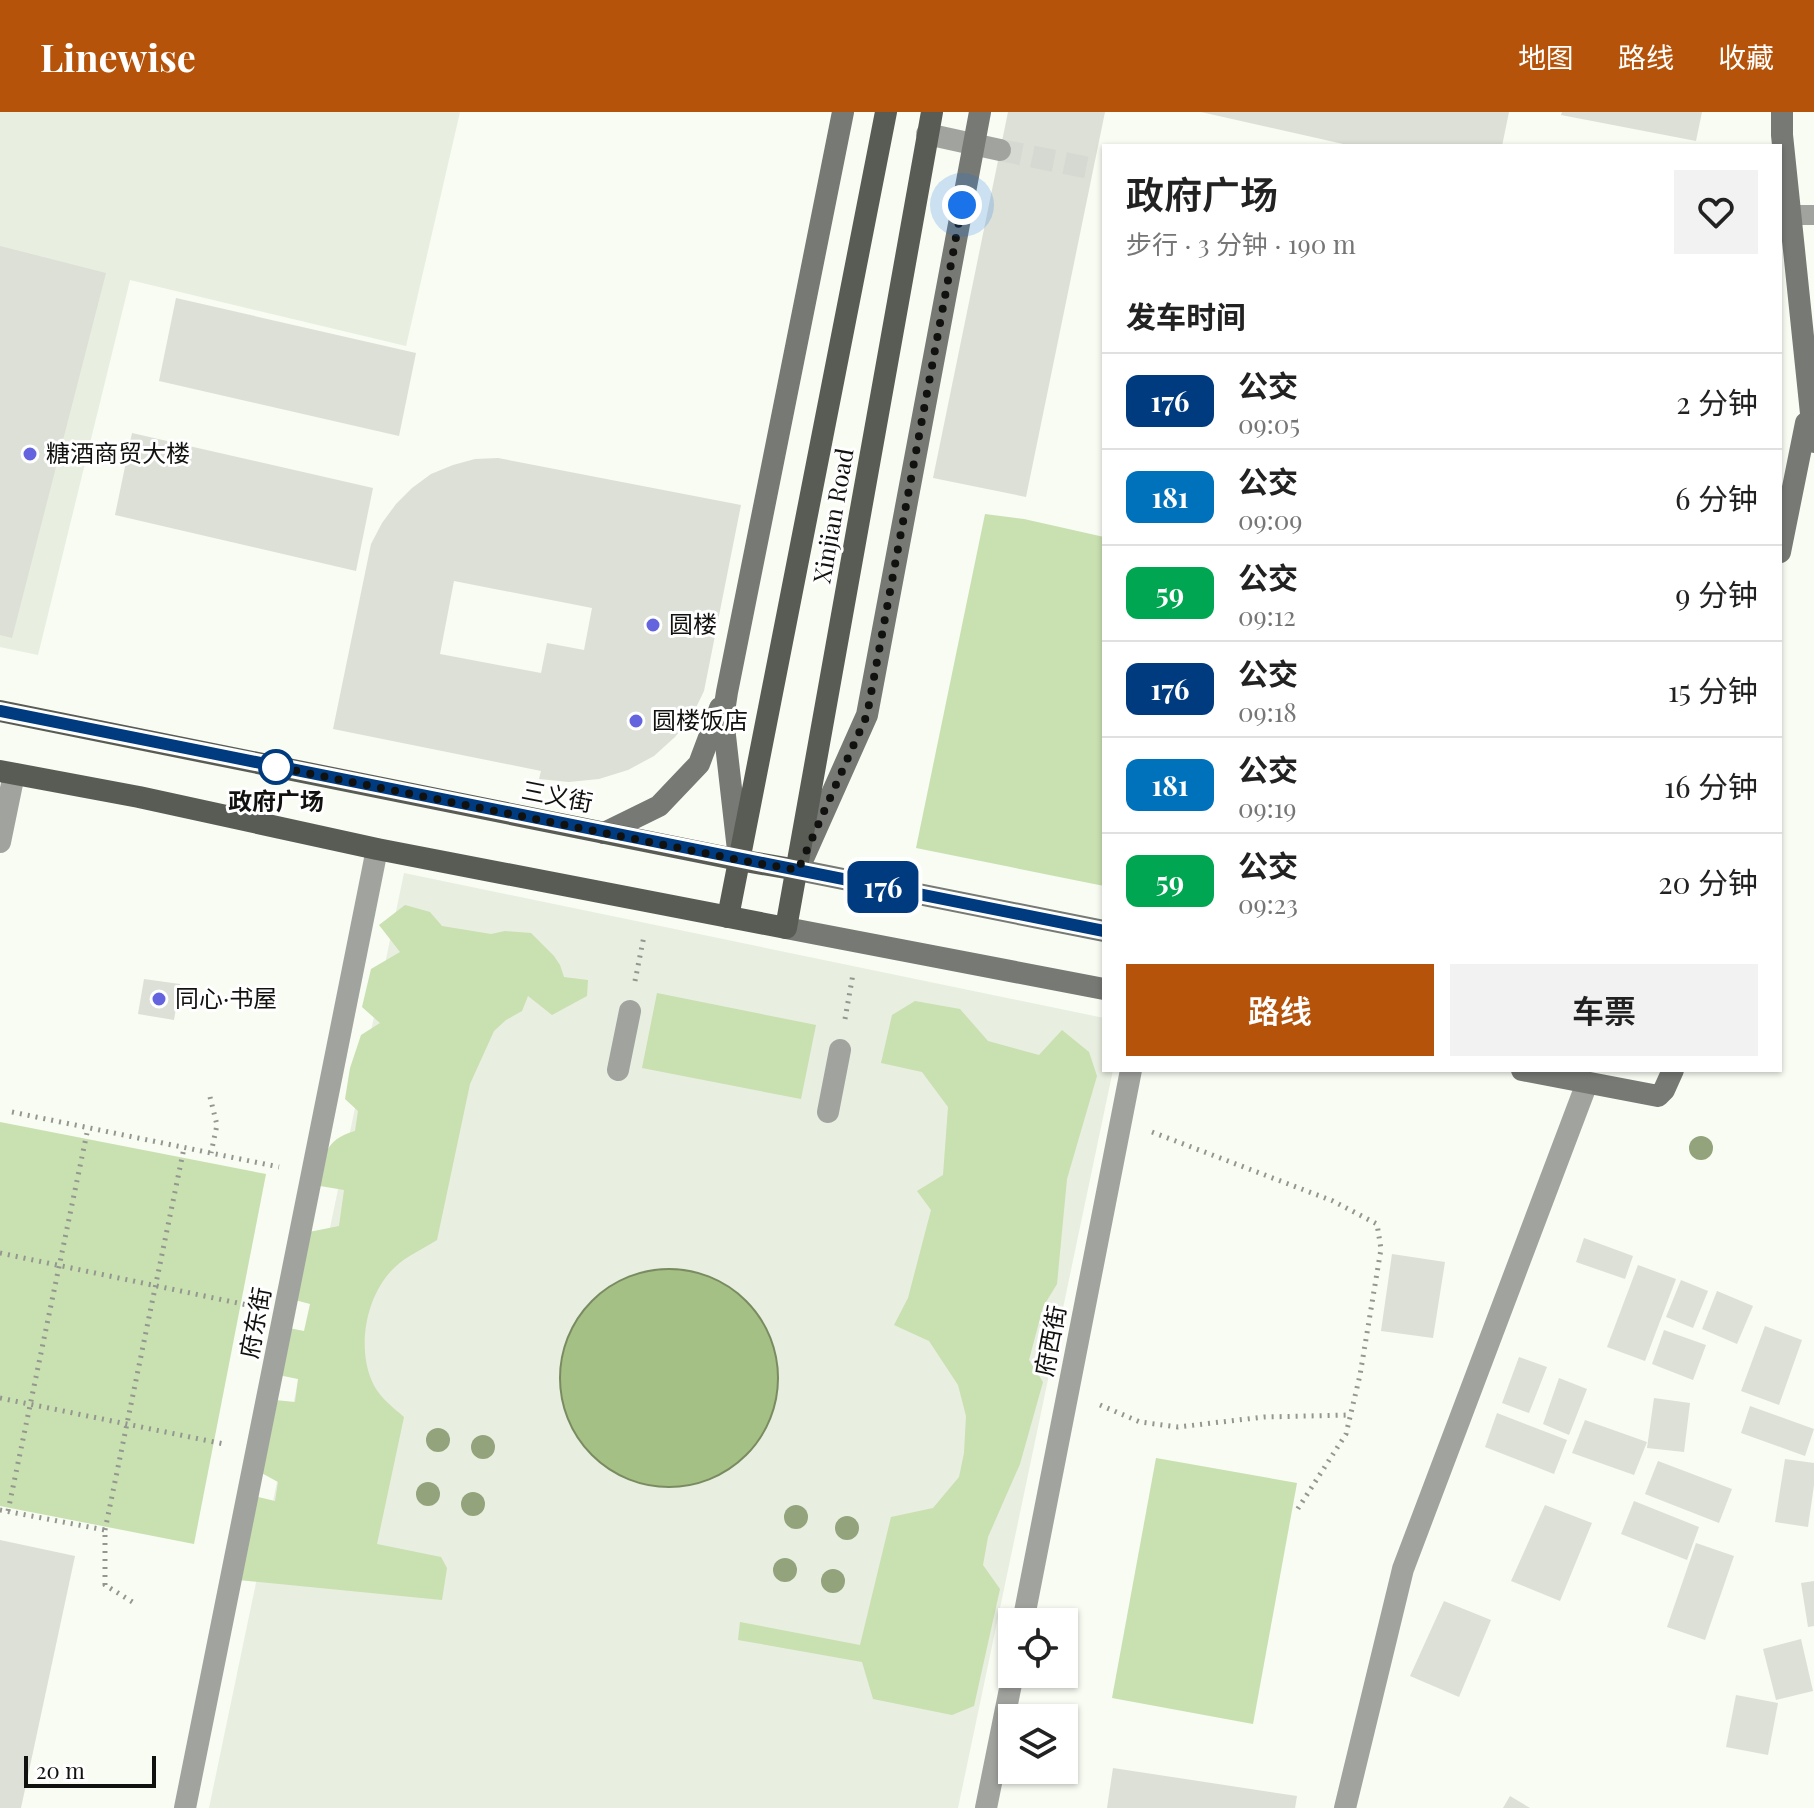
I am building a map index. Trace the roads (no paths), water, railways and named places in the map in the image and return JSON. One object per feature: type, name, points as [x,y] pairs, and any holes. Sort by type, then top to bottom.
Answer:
[{"type":"main road","points":[[739,860],[723,718],[843,112]]},
{"type":"main road","name":"Xinjian Road","points":[[728,917],[886,112]]},
{"type":"main road","points":[[798,870],[867,715],[980,112]]},
{"type":"main road","points":[[1782,112],[1814,442]]},
{"type":"main road","name":"Xinjian Road","points":[[786,928],[929,123]]},
{"type":"main road","points":[[1782,542],[1810,405]]},
{"type":"main road","points":[[604,833],[659,806],[699,764],[727,692]]},
{"type":"main road","name":"三义街","points":[[0,711],[1102,931]]},
{"type":"main road","points":[[7,772],[139,797],[377,849],[1102,989]]},
{"type":"main road","points":[[1532,1072],[1658,1096],[1672,1072]]},
{"type":"street","points":[[929,123],[974,145],[1000,150]]},
{"type":"street","points":[[0,842],[7,772]]},
{"type":"street","name":"府东街","points":[[185,1808],[377,849]]},
{"type":"street","points":[[618,1070],[630,1011]]},
{"type":"street","points":[[828,1112],[840,1050]]},
{"type":"street","name":"府西街","points":[[1026,1608],[1131,1072]]},
{"type":"street","points":[[1345,1808],[1403,1569],[1587,1083]]},
{"type":"street","points":[[986,1808],[1010,1688]]},
{"type":"lane","points":[[1790,215],[1814,215]]},
{"type":"tunnel","points":[[1000,150],[1094,169]]},
{"type":"place","name":"糖酒商贸大楼","points":[[30,454]]},
{"type":"place","name":"圆楼","points":[[653,625]]},
{"type":"place","name":"圆楼饭店","points":[[636,721]]},
{"type":"place","name":"政府广场","points":[[276,767]]},
{"type":"place","name":"同心·书屋","points":[[159,999]]}]
